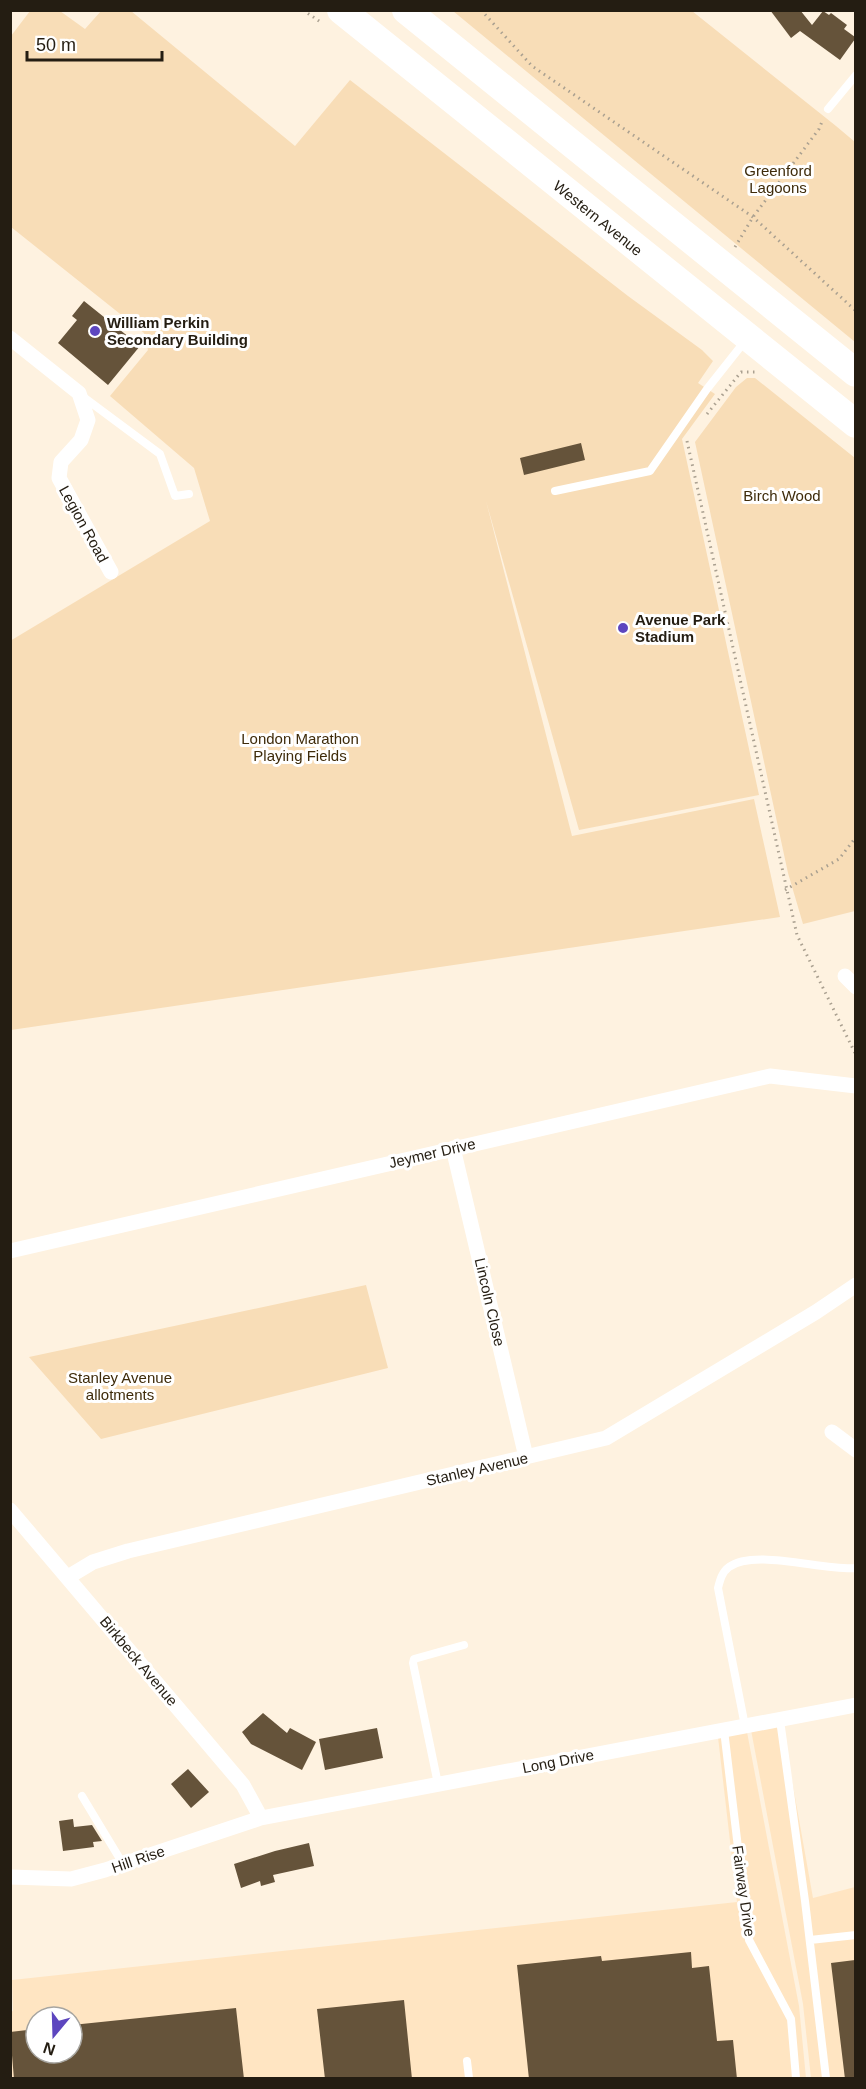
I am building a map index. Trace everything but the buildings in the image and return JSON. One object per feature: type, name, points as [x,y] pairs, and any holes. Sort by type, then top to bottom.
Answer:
[{"type":"highway","points":[[406,10],[855,373]]},
{"type":"highway","name":"Western Avenue","points":[[344,14],[855,424]]},
{"type":"street","points":[[10,338],[79,393]]},
{"type":"street","name":"Legion Road","points":[[79,393],[88,420],[81,440],[61,462],[58,478],[111,572]]},
{"type":"street","name":"Jeymer Drive","points":[[10,1251],[770,1076],[855,1086]]},
{"type":"street","name":"Lincoln Close","points":[[453,1148],[526,1457]]},
{"type":"street","name":"Stanley Avenue","points":[[68,1577],[93,1562],[128,1551],[606,1438],[816,1312],[855,1285]]},
{"type":"street","points":[[832,1432],[855,1450]]},
{"type":"street","name":"Birkbeck Avenue","points":[[10,1510],[243,1785],[261,1818]]},
{"type":"street","name":"Long Drive","points":[[261,1818],[855,1705]]},
{"type":"street","name":"Hill Rise","points":[[10,1877],[71,1879],[261,1818]]},
{"type":"lane","points":[[828,109],[855,75]]},
{"type":"lane","points":[[555,491],[650,471],[707,389],[748,338]]},
{"type":"lane","points":[[79,393],[160,454],[175,496],[189,494]]},
{"type":"lane","points":[[745,1726],[718,1588],[720,1578],[728,1567],[744,1561],[775,1561],[855,1568]]},
{"type":"lane","points":[[438,1784],[413,1663],[414,1659],[464,1645]]},
{"type":"lane","points":[[780,1720],[826,2079]]},
{"type":"lane","name":"Fairway Drive","points":[[724,1730],[749,1940],[791,2019],[796,2079]]},
{"type":"lane","points":[[81,1796],[123,1864]]},
{"type":"lane","points":[[810,1940],[855,1935]]},
{"type":"lane","points":[[467,2061],[469,2079]]},
{"type":"path","points":[[481,10],[532,66],[753,217],[855,311]]},
{"type":"path","points":[[732,254],[753,217],[819,129],[828,109]]},
{"type":"path","points":[[707,415],[741,372],[760,372]]},
{"type":"path","points":[[687,440],[796,935],[855,1055]]},
{"type":"path","points":[[785,890],[839,859],[855,837]]},
{"type":"shaded area","points":[[782,1724],[813,1898],[855,1887],[855,2078],[811,2078],[803,2004],[751,1730]]},
{"type":"shaded area","points":[[747,1732],[799,2006],[806,2078],[11,2078],[12,1980],[737,1902],[718,1737]]},
{"type":"green space","name":"London Marathon Playing Fields","points":[[30,11],[60,11],[85,29],[101,11],[131,11],[295,146],[350,80],[628,296],[702,350],[713,361],[698,383],[715,394],[682,439],[759,795],[579,830],[486,501],[572,836],[754,799],[780,917],[11,1030],[10,641],[210,521],[194,468],[110,396],[148,350],[144,333],[11,227],[11,36]]},
{"type":"green space","name":"Greenford Lagoons","points":[[453,11],[692,11],[836,126],[855,142],[855,342]]},
{"type":"green space","name":"Birch Wood","points":[[747,378],[755,378],[855,458],[855,911],[803,924],[788,873],[695,442],[736,387]]},
{"type":"green space","name":"Stanley Avenue allotments","points":[[366,1285],[388,1368],[101,1439],[29,1357]]},
{"type":"place","name":"William Perkin Secondary Building","points":[[95,331]]},
{"type":"place","name":"Avenue Park Stadium","points":[[623,628]]}]
